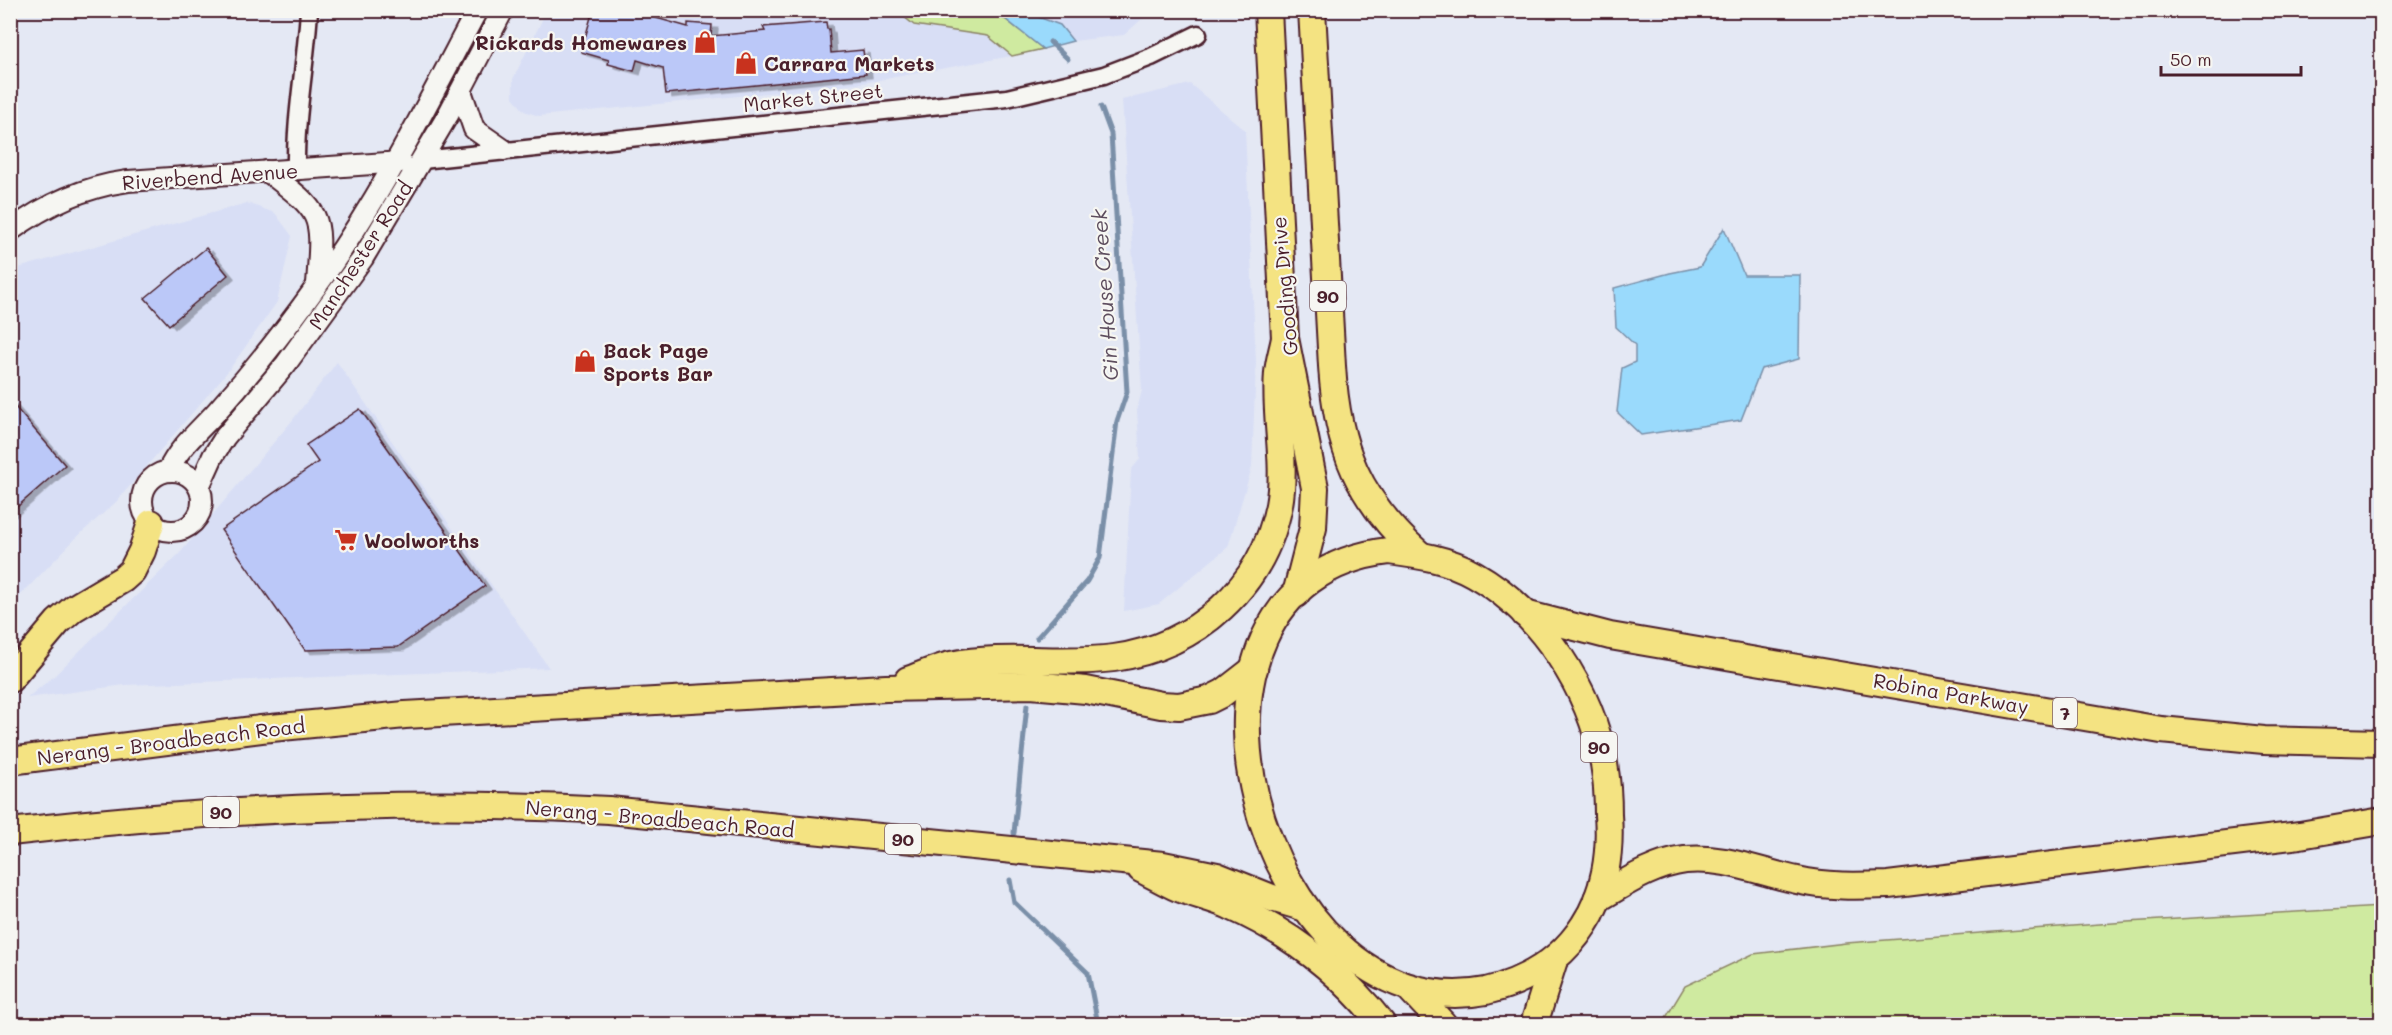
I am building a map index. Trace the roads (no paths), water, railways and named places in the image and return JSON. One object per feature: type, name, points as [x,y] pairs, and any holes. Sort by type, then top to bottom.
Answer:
[{"type":"main road","name":"Gooding Drive","points":[[1268,10],[1285,338],[1315,488],[1313,528],[1296,594]]},
{"type":"main road","name":"Gooding Drive","points":[[1312,10],[1336,412],[1348,456],[1369,498],[1390,526],[1420,555]]},
{"type":"main road","name":"90","points":[[886,688],[950,665],[1012,660],[1097,659],[1136,654],[1174,640],[1214,616],[1244,586],[1267,546],[1274,524],[1281,487],[1278,375],[1285,338]]},
{"type":"main road","points":[[10,679],[58,622],[74,608],[123,579],[132,571],[142,551],[151,523]]},
{"type":"main road","points":[[1302,907],[1289,887],[1267,843],[1251,788],[1246,730],[1254,669],[1274,622],[1296,594],[1332,567],[1349,559],[1389,551],[1420,555]]},
{"type":"main road","name":"90","points":[[1302,907],[1325,935],[1358,964],[1376,976],[1412,991],[1448,995],[1480,992],[1520,980],[1554,960],[1581,930],[1598,899],[1605,867],[1609,827],[1604,763],[1588,711],[1578,691],[1563,664],[1525,614],[1476,575],[1445,561],[1420,555]]},
{"type":"main road","name":"Robina Parkway","points":[[1525,614],[1610,636],[2161,730],[2264,740],[2382,743]]},
{"type":"main road","name":"Nerang - Broadbeach Road","points":[[10,761],[261,729],[405,715],[886,688],[1031,685],[1086,690],[1161,705],[1179,706],[1209,700],[1223,693],[1254,669]]},
{"type":"main road","name":"Nerang - Broadbeach Road","points":[[10,832],[124,819],[319,807],[537,807],[619,811],[1124,860],[1217,876],[1272,898],[1302,907]]},
{"type":"main road","points":[[1598,899],[1644,873],[1684,860],[1704,859],[1737,863],[1812,883],[1855,886],[1888,885],[2300,835],[2382,821]]},
{"type":"main road","points":[[1124,860],[1179,888],[1205,895],[1247,914],[1294,941],[1340,978],[1382,1024]]},
{"type":"main road","points":[[1534,1024],[1554,960]]},
{"type":"main road","points":[[1412,991],[1443,1024]]},
{"type":"street","points":[[296,169],[296,128],[307,51],[309,10]]},
{"type":"street","name":"Manchester Road","points":[[168,471],[174,458],[218,411],[316,287],[394,163],[477,10]]},
{"type":"street","name":"Manchester Road","points":[[199,487],[213,456],[225,437],[286,364],[363,258],[461,91],[503,10]]},
{"type":"street","name":"Market Street","points":[[422,160],[1007,98],[1104,75],[1151,57],[1198,34]]},
{"type":"street","points":[[461,91],[474,129],[504,150]]},
{"type":"street","name":"Riverbend Avenue","points":[[10,231],[52,204],[103,184],[422,160]]},
{"type":"street","points":[[267,171],[311,207],[317,218],[321,242],[316,287]]},
{"type":"street","points":[[168,471],[186,474],[199,487],[202,506],[194,522],[177,531],[167,531],[151,523],[143,510],[142,494],[151,478],[168,471]]},
{"type":"water","points":[[984,11],[1022,11],[1060,25],[1073,41],[1043,49],[1005,19]]},
{"type":"water","points":[[1724,228],[1744,275],[1800,275],[1799,359],[1761,369],[1741,420],[1641,435],[1617,412],[1622,368],[1635,362],[1635,345],[1616,327],[1614,288],[1700,267]]},
{"type":"waterway","name":"Gin House Creek","points":[[1050,42],[1068,59]]},
{"type":"waterway","name":"Gin House Creek","points":[[1037,638],[1087,581],[1100,558],[1117,421],[1127,392],[1111,134],[1101,107]]},
{"type":"waterway","name":"Gin House Creek","points":[[1014,833],[1027,705]]},
{"type":"waterway","name":"Gin House Creek","points":[[1010,880],[1014,902],[1088,973],[1098,1024]]},
{"type":"place","name":"Rickards Homewares","points":[[705,42]]},
{"type":"place","name":"Carrara Markets","points":[[746,63]]},
{"type":"place","name":"Back Page Sports Bar","points":[[585,361]]},
{"type":"place","name":"Woolworths","points":[[346,540]]}]
